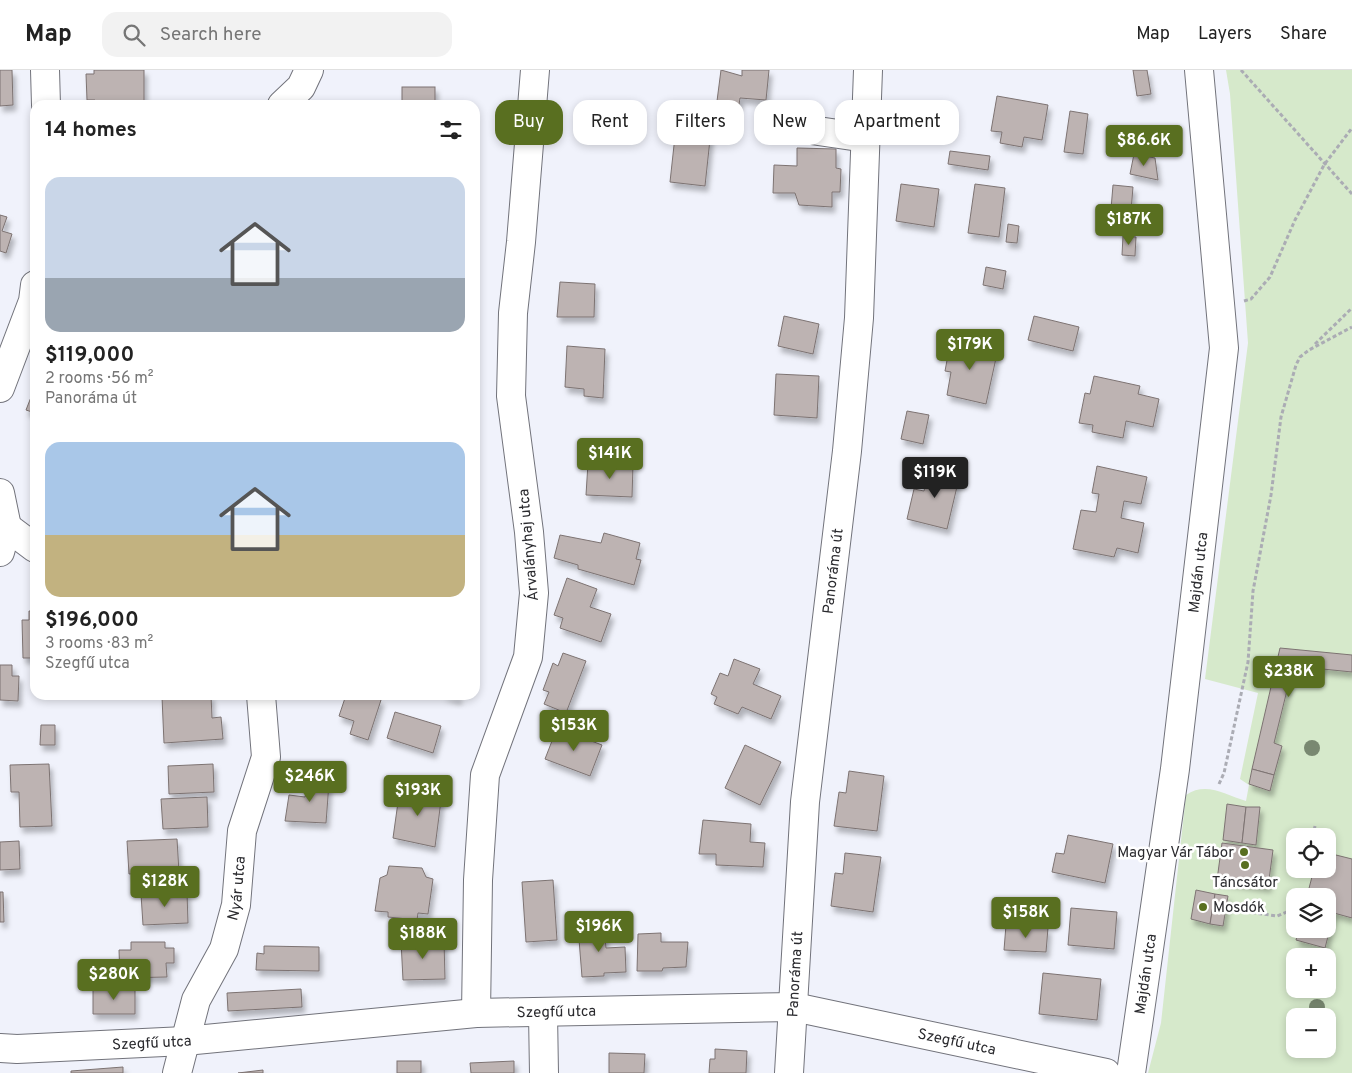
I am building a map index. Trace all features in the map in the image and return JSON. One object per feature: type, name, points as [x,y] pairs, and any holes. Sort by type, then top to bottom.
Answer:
[{"type":"street","points":[[45,70],[46,100]]},
{"type":"street","points":[[287,100],[301,86],[309,70]]},
{"type":"street","name":"Árvalányhaj utca","points":[[476,1013],[478,880],[484,775],[528,657],[534,593],[529,532],[511,396],[513,313],[521,242],[535,70]]},
{"type":"street","name":"Panoráma út","points":[[867,100],[868,70]]},
{"type":"street","name":"Majdán utca","points":[[1131,1073],[1177,750],[1224,348],[1199,70]]},
{"type":"street","name":"Panoráma út","points":[[789,1073],[805,802],[847,451],[859,318],[866,145]]},
{"type":"street","points":[[0,388],[30,309]]},
{"type":"street","points":[[0,492],[4,540],[30,547]]},
{"type":"street","name":"Nyár utca","points":[[177,1073],[196,1000],[224,949],[236,905],[242,831],[266,757],[262,700]]},
{"type":"street","name":"Szegfű utca","points":[[0,1048],[17,1049],[185,1041],[476,1013],[794,1007],[1106,1073]]},
{"type":"street","points":[[543,1013],[544,1073]]},
{"type":"path","points":[[1241,70],[1324,165],[1352,194]]},
{"type":"path","points":[[1220,309],[1251,299],[1270,277],[1295,220],[1324,165],[1352,128]]},
{"type":"path","points":[[1309,350],[1352,308]]},
{"type":"path","points":[[1219,784],[1224,773],[1248,662],[1253,591],[1271,496],[1281,417],[1296,365],[1300,356],[1352,327]]},
{"type":"path","points":[[1226,910],[1277,916],[1286,912]]},
{"type":"green space","points":[[1226,70],[1352,70],[1352,1073],[1148,1073],[1161,1023],[1186,795],[1201,789],[1208,789],[1246,801],[1249,785],[1240,779],[1258,693],[1205,679],[1248,343],[1230,94]]},
{"type":"building","points":[[0,70],[12,70],[13,105],[0,106]]},
{"type":"building","points":[[94,70],[144,70],[144,100],[87,100],[86,74],[94,74]]},
{"type":"building","points":[[721,70],[742,76],[742,70],[769,70],[766,100],[740,98],[740,100],[717,100]]},
{"type":"building","points":[[1133,70],[1147,70],[1151,94],[1137,96]]},
{"type":"building","points":[[402,87],[435,87],[435,100],[402,100]]},
{"type":"building","points":[[997,96],[1048,105],[1042,140],[1024,137],[1022,147],[1000,143],[1002,132],[991,131]]},
{"type":"building","points":[[1070,111],[1088,114],[1083,154],[1064,152]]},
{"type":"building","points":[[674,145],[709,145],[705,186],[670,182]]},
{"type":"building","points":[[797,148],[836,149],[836,168],[841,169],[840,192],[832,192],[832,207],[799,205],[795,193],[773,193],[774,165],[797,166]]},
{"type":"building","points":[[950,151],[990,156],[988,170],[948,164]]},
{"type":"building","points":[[1134,154],[1155,158],[1158,180],[1130,174]]},
{"type":"building","points":[[901,184],[939,189],[934,227],[896,221]]},
{"type":"building","points":[[975,184],[1005,188],[999,237],[968,233]]},
{"type":"building","points":[[1113,185],[1133,187],[1131,211],[1111,209]]},
{"type":"building","points":[[0,215],[7,217],[2,231],[12,234],[6,253],[0,251]]},
{"type":"building","points":[[1008,224],[1019,226],[1017,243],[1006,242]]},
{"type":"building","points":[[1123,236],[1136,237],[1135,256],[1122,255]]},
{"type":"building","points":[[986,267],[1006,271],[1003,289],[983,285]]},
{"type":"building","points":[[560,282],[595,284],[594,317],[557,317]]},
{"type":"building","points":[[784,316],[819,324],[813,354],[778,346]]},
{"type":"building","points":[[1034,316],[1079,327],[1073,351],[1028,340]]},
{"type":"building","points":[[951,339],[998,349],[986,404],[947,395],[951,372],[945,371]]},
{"type":"building","points":[[567,346],[605,349],[603,398],[584,396],[584,389],[565,387]]},
{"type":"building","points":[[776,374],[819,376],[817,418],[774,415]]},
{"type":"building","points":[[1094,376],[1140,386],[1138,394],[1159,399],[1153,427],[1126,421],[1123,438],[1092,432],[1093,425],[1079,423],[1085,393],[1090,394]]},
{"type":"building","points":[[30,400],[30,411],[26,410]]},
{"type":"building","points":[[907,411],[929,415],[923,444],[901,439]]},
{"type":"building","points":[[588,463],[633,465],[632,497],[586,495]]},
{"type":"building","points":[[1097,466],[1147,477],[1141,504],[1124,501],[1121,518],[1144,523],[1138,553],[1117,548],[1114,557],[1073,549],[1081,510],[1096,512],[1099,494],[1092,493]]},
{"type":"building","points":[[929,467],[960,474],[947,529],[907,519],[914,489],[924,491]]},
{"type":"building","points":[[604,533],[640,543],[636,559],[641,560],[634,585],[578,569],[578,565],[554,558],[560,535],[601,543]]},
{"type":"building","points":[[567,578],[597,589],[590,607],[611,614],[601,642],[560,628],[563,618],[554,615]]},
{"type":"building","points":[[30,611],[30,658],[23,658],[22,620],[29,620]]},
{"type":"building","points":[[1280,648],[1352,655],[1352,672],[1293,666],[1274,743],[1282,746],[1274,775],[1252,769]]},
{"type":"building","points":[[563,653],[586,661],[566,713],[544,704],[549,692],[543,690],[553,663],[558,666]]},
{"type":"building","points":[[734,659],[760,669],[753,684],[781,696],[771,719],[742,707],[738,714],[714,704],[717,697],[711,694],[720,673],[728,676]]},
{"type":"building","points":[[0,665],[12,665],[12,676],[19,676],[18,701],[0,700]]},
{"type":"building","points":[[162,700],[211,700],[212,718],[221,717],[223,739],[164,743]]},
{"type":"building","points":[[344,700],[381,700],[368,740],[350,734],[354,721],[339,716]]},
{"type":"building","points":[[395,712],[441,726],[433,753],[387,738]]},
{"type":"building","points":[[41,725],[55,725],[55,745],[40,745]]},
{"type":"building","points":[[557,728],[602,745],[590,776],[545,759]]},
{"type":"building","points":[[745,745],[781,762],[760,805],[725,788]]},
{"type":"building","points":[[49,764],[52,826],[20,827],[19,792],[11,792],[10,765]]},
{"type":"building","points":[[213,764],[214,792],[169,794],[168,766]]},
{"type":"building","points":[[1252,769],[1274,775],[1270,791],[1249,784]]},
{"type":"building","points":[[849,771],[884,776],[877,831],[834,826],[839,792],[846,793]]},
{"type":"building","points":[[317,774],[322,776],[324,782],[329,783],[326,823],[285,821],[289,795],[305,797],[308,781]]},
{"type":"building","points":[[400,788],[442,793],[435,847],[393,838]]},
{"type":"building","points":[[207,797],[208,827],[163,829],[161,799]]},
{"type":"building","points":[[1227,804],[1246,807],[1242,843],[1223,840]]},
{"type":"building","points":[[1246,807],[1260,807],[1256,845],[1242,843]]},
{"type":"building","points":[[703,820],[751,824],[750,842],[765,843],[763,867],[716,865],[716,854],[699,854]]},
{"type":"building","points":[[1068,835],[1113,844],[1105,883],[1052,872],[1056,853],[1064,854]]},
{"type":"building","points":[[177,839],[179,872],[129,874],[127,841]]},
{"type":"building","points":[[19,841],[20,869],[0,870],[0,842]]},
{"type":"building","name":"Táncsátor","points":[[1222,843],[1273,850],[1268,887],[1217,880]]},
{"type":"building","points":[[845,853],[881,857],[873,912],[831,906],[835,873],[843,874]]},
{"type":"building","points":[[1336,855],[1352,859],[1352,918],[1336,914],[1336,888],[1309,888],[1312,878],[1336,878]]},
{"type":"building","points":[[389,866],[422,868],[426,877],[433,879],[428,914],[418,913],[417,920],[388,917],[388,912],[375,911],[380,878],[387,875]]},
{"type":"building","points":[[553,880],[557,940],[526,942],[522,882]]},
{"type":"building","name":"Mosdók","points":[[1196,890],[1215,894],[1210,924],[1191,919]]},
{"type":"building","points":[[0,892],[3,892],[4,922],[0,922]]},
{"type":"building","points":[[187,892],[188,923],[143,925],[141,894]]},
{"type":"building","points":[[1215,894],[1228,896],[1223,926],[1210,924]]},
{"type":"building","points":[[1071,908],[1117,912],[1114,949],[1068,945]]},
{"type":"building","points":[[604,925],[606,948],[625,947],[626,972],[582,977],[578,927]]},
{"type":"building","points":[[1006,925],[1048,928],[1046,952],[1004,950]]},
{"type":"building","points":[[661,933],[661,942],[688,942],[686,967],[663,968],[662,971],[637,971],[638,934]]},
{"type":"building","points":[[1297,938],[1328,938],[1325,948],[1296,940]]},
{"type":"building","points":[[444,940],[445,979],[403,980],[401,941]]},
{"type":"building","points":[[131,942],[165,942],[165,948],[174,948],[174,963],[166,963],[167,977],[120,978],[119,950],[131,950]]},
{"type":"building","points":[[264,946],[319,947],[319,971],[256,970],[257,953],[264,954]]},
{"type":"building","points":[[1043,973],[1101,979],[1097,1020],[1039,1014]]},
{"type":"building","points":[[93,988],[135,989],[135,1014],[93,1014]]},
{"type":"building","points":[[301,989],[302,1007],[228,1011],[227,993]]},
{"type":"building","points":[[715,1049],[747,1051],[746,1073],[709,1073],[710,1059],[715,1059]]},
{"type":"building","points":[[609,1053],[645,1054],[644,1073],[609,1073]]},
{"type":"building","points":[[397,1061],[421,1061],[421,1073],[397,1073]]},
{"type":"building","points":[[514,1061],[514,1073],[471,1073],[470,1063]]},
{"type":"building","points":[[123,1067],[123,1073],[71,1073],[71,1071]]},
{"type":"building","points":[[263,1070],[263,1073],[238,1073]]},
{"type":"place","name":"Magyar Vár Tábor","points":[[1244,852]]},
{"type":"place","name":"Táncsátor","points":[[1245,865]]},
{"type":"place","name":"Mosdók","points":[[1203,907]]}]
